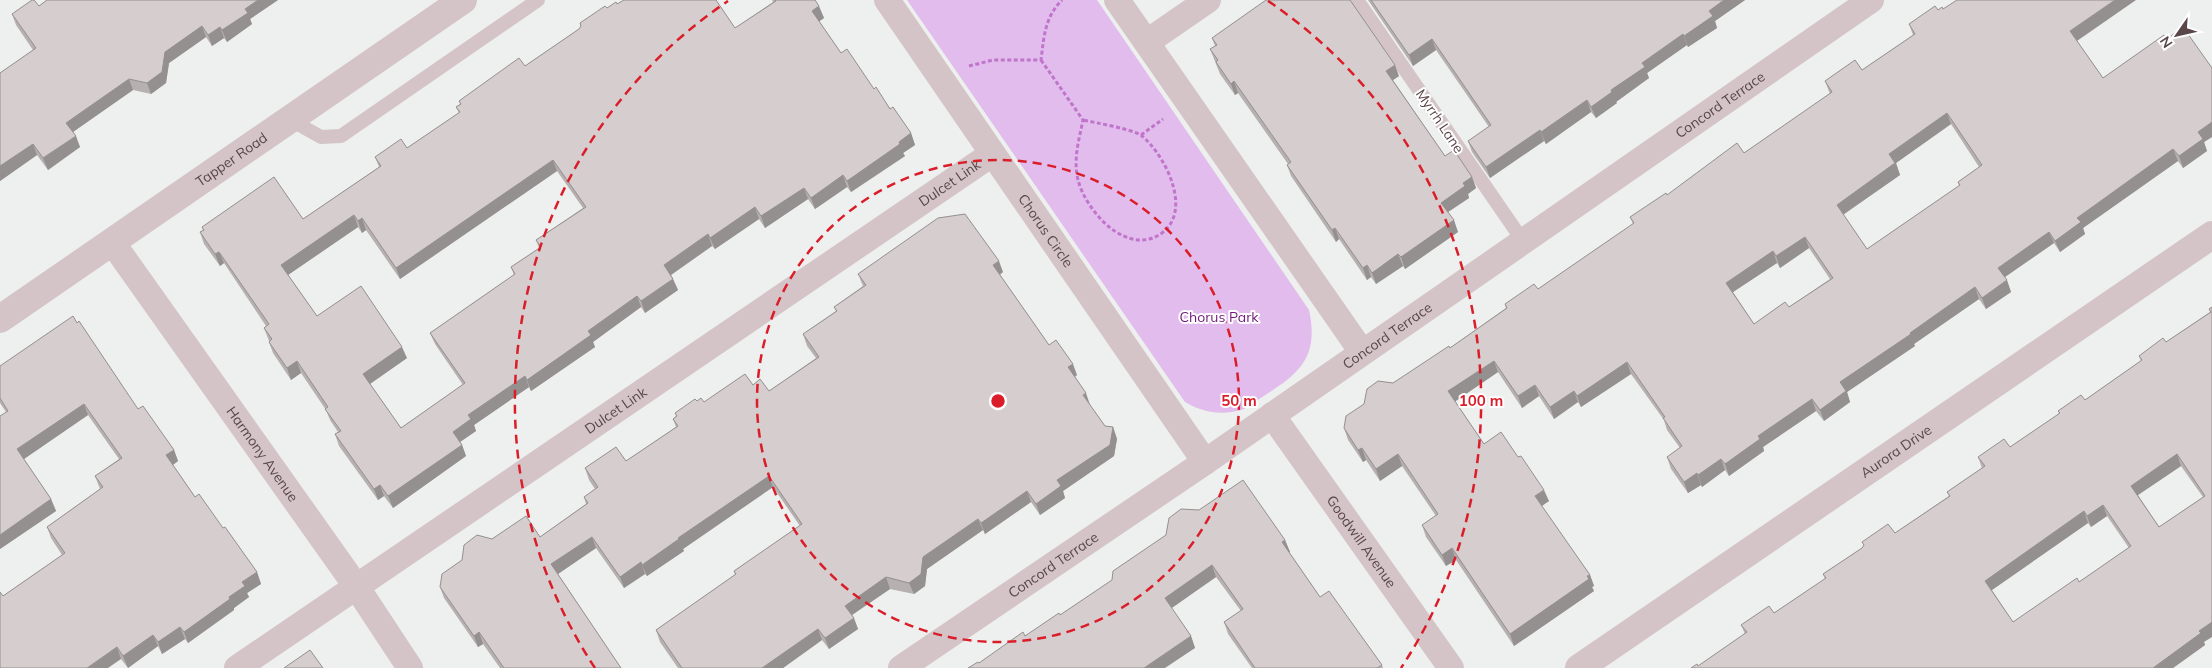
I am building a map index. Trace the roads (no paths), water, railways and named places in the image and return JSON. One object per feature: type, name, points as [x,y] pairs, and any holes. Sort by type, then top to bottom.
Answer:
[{"type":"street","name":"Tapper Road","points":[[0,319],[463,0]]},
{"type":"street","name":"Chorus Circle","points":[[887,0],[1205,462]]},
{"type":"street","points":[[1118,0],[1362,352]]},
{"type":"street","points":[[1147,42],[1208,0]]},
{"type":"street","name":"Concord Terrace","points":[[900,668],[1205,462],[1871,0]]},
{"type":"street","name":"Dulcet Link","points":[[237,668],[992,154]]},
{"type":"street","name":"Aurora Drive","points":[[1579,668],[2212,236]]},
{"type":"street","name":"Harmony Avenue","points":[[112,242],[356,586],[410,668]]},
{"type":"street","name":"Goodwill Avenue","points":[[1272,415],[1451,668]]},
{"type":"lane","points":[[289,120],[321,137],[341,136],[538,0]]},
{"type":"lane","name":"Myrrh Lane","points":[[1357,0],[1522,242]]},
{"type":"park label","name":"Chorus Park","points":[[1219,317]]}]
